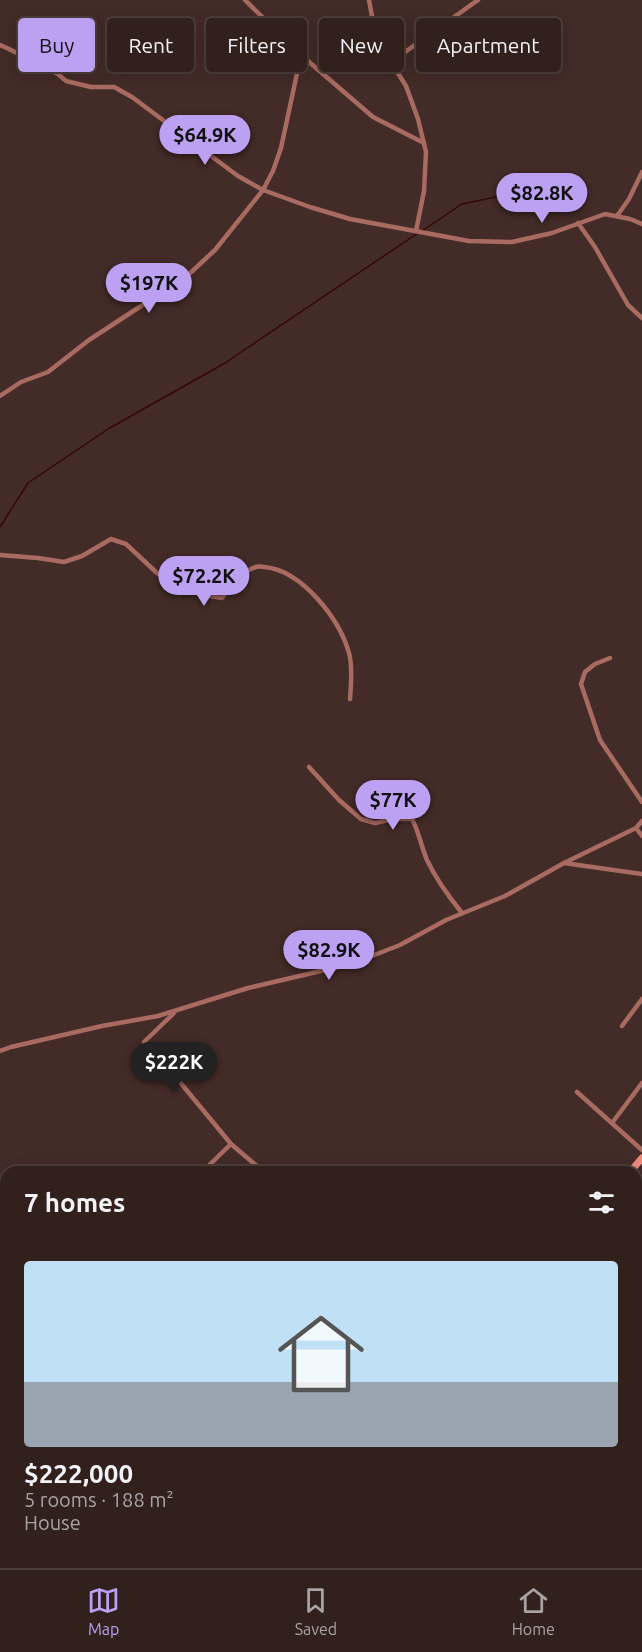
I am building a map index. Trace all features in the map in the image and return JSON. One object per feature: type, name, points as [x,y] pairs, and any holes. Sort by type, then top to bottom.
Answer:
[{"type":"street","points":[[245,0],[263,18]]},
{"type":"street","points":[[369,0],[372,18]]},
{"type":"street","points":[[404,53],[478,0]]},
{"type":"street","points":[[0,45],[48,69],[66,81],[91,87],[114,87],[132,97],[238,176],[262,190],[350,219],[469,241],[512,242],[552,233],[605,214],[642,224]]},
{"type":"street","points":[[307,60],[373,117],[424,143]]},
{"type":"street","points":[[0,396],[21,382],[48,372],[89,340],[187,276],[215,250],[262,190],[273,171],[281,148],[297,72]]},
{"type":"street","points":[[397,72],[406,86],[418,119],[426,152],[424,191],[416,231]]},
{"type":"street","points":[[616,216],[629,199],[642,172]]},
{"type":"street","points":[[578,223],[595,247],[628,305],[642,318]]},
{"type":"street","points":[[0,555],[64,562],[82,556],[111,539],[126,544],[157,573],[183,588],[222,598],[246,573],[257,567],[275,568],[294,577],[306,587],[323,605],[338,629],[349,653],[350,699]]},
{"type":"street","points":[[610,658],[585,672],[581,684],[600,740],[642,802]]},
{"type":"street","points":[[309,767],[339,800],[361,819],[375,823],[393,819],[412,819],[427,860],[462,914]]},
{"type":"street","points":[[0,1051],[158,1016],[248,988],[351,964],[400,945],[446,920],[505,896],[564,863],[636,828],[642,822]]},
{"type":"street","points":[[636,828],[642,836]]},
{"type":"street","points":[[564,863],[642,874]]},
{"type":"street","points":[[622,1026],[642,999]]},
{"type":"street","points":[[176,1011],[144,1042],[157,1062],[179,1082],[231,1144],[257,1166]]},
{"type":"street","points":[[612,1123],[642,1083]]},
{"type":"street","points":[[577,1092],[642,1150]]},
{"type":"street","points":[[208,1166],[231,1144]]},
{"type":"waterway","points":[[422,231],[462,204],[496,197]]},
{"type":"waterway","points":[[0,527],[28,483],[108,429],[225,363],[418,233]]}]
